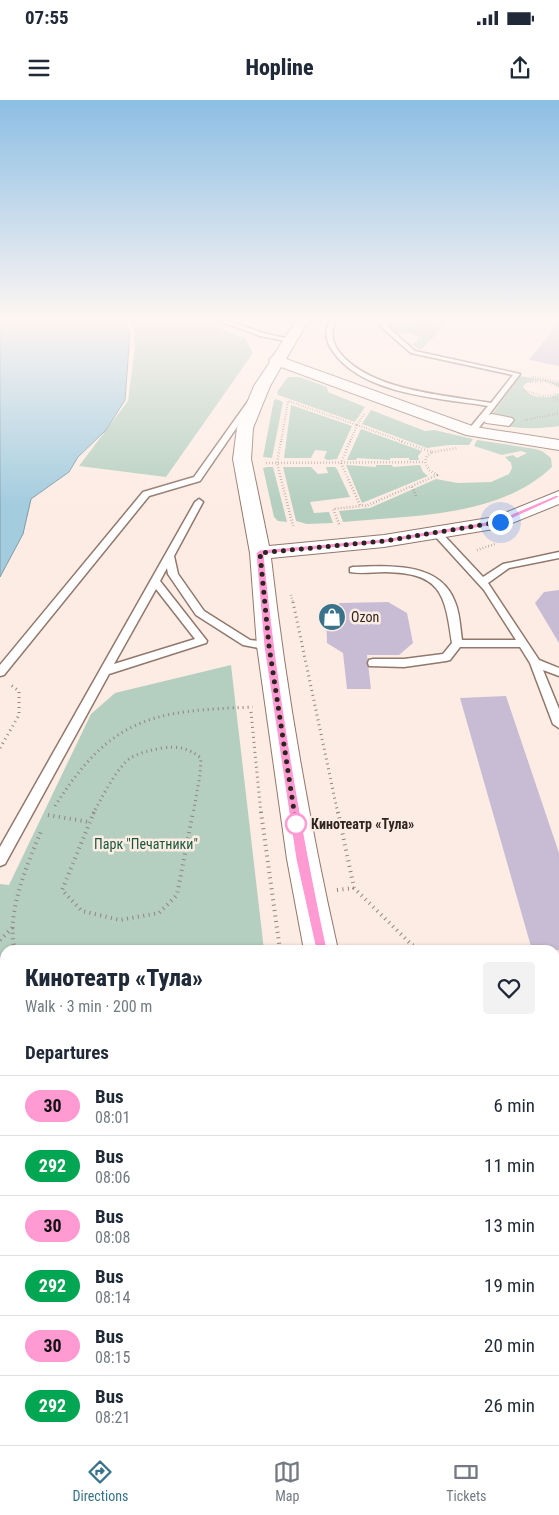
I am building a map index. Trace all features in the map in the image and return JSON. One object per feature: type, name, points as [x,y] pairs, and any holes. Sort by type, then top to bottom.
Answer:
[{"type":"main road","points":[[265,381],[245,428],[242,460],[260,553],[269,646],[302,859],[320,945]]},
{"type":"main road","points":[[333,381],[472,431],[559,445]]},
{"type":"main road","points":[[260,553],[384,541],[500,522],[559,497]]},
{"type":"lane","points":[[376,381],[428,394],[493,405]]},
{"type":"lane","points":[[472,431],[512,381]]},
{"type":"lane","points":[[0,672],[146,494],[197,479],[262,386]]},
{"type":"lane","points":[[0,860],[199,502]]},
{"type":"lane","points":[[436,532],[483,582],[523,644],[535,663],[559,724]]},
{"type":"lane","points":[[483,582],[506,566],[559,555]]},
{"type":"lane","points":[[169,556],[173,574],[200,613],[247,643],[269,646]]},
{"type":"lane","points":[[353,570],[402,569],[432,578],[448,597],[457,643],[446,657],[404,663],[373,662]]},
{"type":"lane","points":[[105,672],[202,641],[155,581]]},
{"type":"lane","points":[[457,643],[523,644]]},
{"type":"lane","points":[[535,663],[559,672]]},
{"type":"path","points":[[528,382],[545,381],[559,387]]},
{"type":"path","points":[[522,386],[525,391],[534,395],[552,396],[559,394]]},
{"type":"path","points":[[552,396],[559,402]]},
{"type":"path","points":[[301,526],[293,526],[277,462],[288,401],[432,452],[462,448]]},
{"type":"path","points":[[363,506],[360,505],[341,462],[357,425],[368,408]]},
{"type":"path","points":[[339,524],[333,509],[363,506],[437,475],[429,470],[425,462],[427,456],[432,452]]},
{"type":"path","points":[[258,463],[425,462]]},
{"type":"path","points":[[412,487],[417,498]]},
{"type":"path","points":[[0,748],[19,715],[19,691],[6,681]]},
{"type":"path","points":[[12,945],[16,908],[34,846],[48,815],[66,789],[104,745],[119,733],[137,724],[171,714],[196,710],[314,704]]},
{"type":"path","points":[[170,747],[189,749],[201,758],[200,775],[177,895],[159,913],[120,920],[82,911],[62,890],[89,822],[105,790],[130,758],[145,751],[170,747]]},
{"type":"path","points":[[48,815],[89,822]]},
{"type":"path","points":[[0,940],[13,927]]},
{"type":"green space","points":[[131,381],[234,381],[166,477],[79,466],[128,401]]},
{"type":"green space","points":[[285,381],[310,381],[327,387],[328,392],[365,407],[355,422],[278,395],[277,392]]},
{"type":"green space","points":[[517,381],[547,381],[559,383],[559,387],[546,381],[531,381],[523,386],[533,396],[549,397],[559,394],[559,426],[522,428],[486,423]]},
{"type":"green space","points":[[274,400],[283,402],[272,458],[263,457]]},
{"type":"green space","points":[[291,405],[352,426],[337,459],[327,460],[324,458],[327,451],[315,450],[311,458],[284,458]]},
{"type":"green space","points":[[371,410],[425,431],[434,430],[473,439],[469,445],[427,448],[362,424]]},
{"type":"green space","points":[[361,429],[422,451],[418,456],[419,460],[409,460],[409,458],[390,458],[390,460],[357,458],[356,460],[347,460]]},
{"type":"green space","points":[[477,440],[542,451],[551,458],[552,467],[530,484],[506,496],[481,505],[426,515],[343,522],[339,511],[370,508],[436,479],[458,483],[491,482],[509,474],[512,468],[511,463],[505,457],[513,455],[517,458],[527,453],[521,451],[502,455],[474,446]]},
{"type":"green space","points":[[346,465],[376,467],[376,465],[392,465],[393,467],[420,465],[423,472],[428,476],[362,503]]},
{"type":"green space","points":[[273,467],[287,522],[278,521],[274,517],[263,468]]},
{"type":"green space","points":[[283,467],[311,467],[318,474],[328,473],[326,467],[335,467],[337,469],[350,497],[310,502],[314,513],[329,512],[333,523],[307,524],[296,521]]},
{"type":"green space","name":"Парк \"Печатники\"","points":[[231,665],[263,945],[0,945],[0,884],[9,885],[91,714],[115,693]]},
{"type":"water","points":[[0,381],[126,381],[125,400],[106,430],[78,457],[69,472],[31,499],[23,534],[0,577]]},
{"type":"building","points":[[559,590],[559,643],[535,603],[544,592]]},
{"type":"building","points":[[388,602],[407,613],[413,643],[399,655],[367,655],[371,689],[347,689],[343,653],[327,643],[326,613],[340,603]]},
{"type":"building","points":[[506,696],[559,853],[559,945],[531,945],[460,698]]},
{"type":"bus line","name":"30","points":[[320,945],[302,859],[269,646],[260,553],[384,541],[500,522],[559,497]]},
{"type":"place","name":"Ozon","points":[[332,617]]},
{"type":"place","name":"Кинотеатр «Тула»","points":[[296,824]]},
{"type":"route","points":[[296,824],[269,646],[260,553],[384,541],[500,522]]}]
